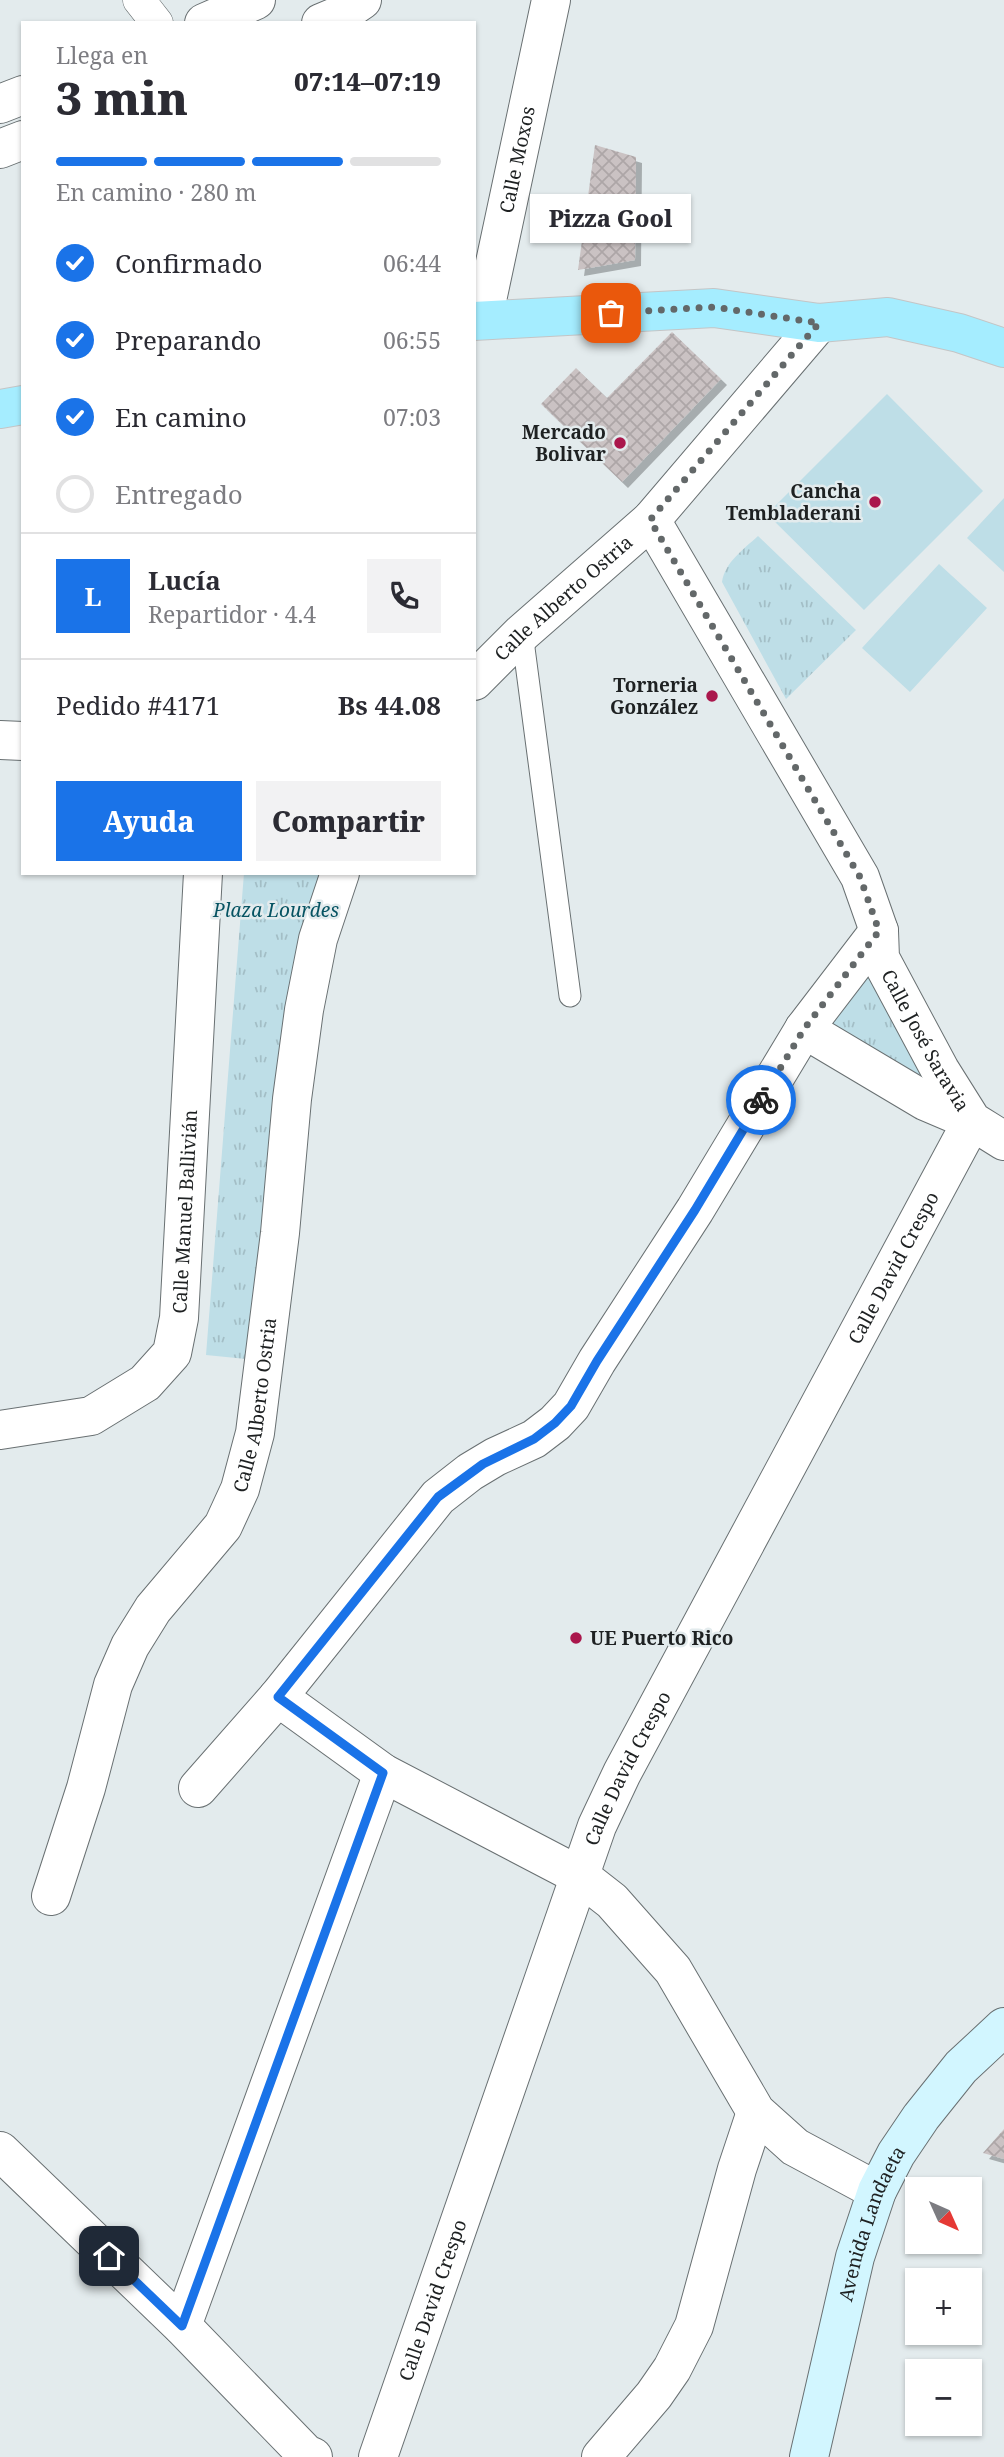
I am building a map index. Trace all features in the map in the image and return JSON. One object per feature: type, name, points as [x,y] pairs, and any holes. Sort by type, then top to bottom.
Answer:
[{"type":"main road","points":[[479,320],[714,307],[819,323],[888,317],[959,333],[1004,348]]},
{"type":"main road","points":[[0,409],[21,405]]},
{"type":"main road","name":"Avenida Landaeta","points":[[809,2457],[855,2257],[877,2191],[896,2154],[921,2117],[961,2067],[1004,2027]]},
{"type":"street","points":[[139,0],[155,21]]},
{"type":"street","points":[[209,21],[256,0]]},
{"type":"street","points":[[326,21],[362,0]]},
{"type":"street","name":"Calle Moxos","points":[[479,320],[551,0]]},
{"type":"street","points":[[0,149],[21,141]]},
{"type":"street","name":"Calle Alberto Ostria","points":[[476,679],[522,633],[650,520],[819,323]]},
{"type":"street","name":"Calle José Saravia","points":[[650,520],[860,877],[879,931],[880,958],[940,1070],[972,1121],[1004,1141]]},
{"type":"street","points":[[0,740],[21,741]]},
{"type":"street","name":"Calle Manuel Ballivián","points":[[0,1430],[91,1416],[145,1383],[172,1353],[179,1318],[203,875]]},
{"type":"street","name":"Calle Alberto Ostria","points":[[51,1896],[86,1788],[113,1685],[130,1646],[153,1609],[223,1526],[240,1489],[255,1433],[281,1233],[292,1099],[304,1010],[318,939],[340,875]]},
{"type":"street","points":[[198,1788],[278,1697],[438,1497],[479,1467],[534,1439],[571,1406],[695,1210],[804,1029],[879,931]]},
{"type":"street","points":[[804,1029],[925,1101],[972,1121]]},
{"type":"street","name":"Calle David Crespo","points":[[378,2457],[597,1826],[622,1773],[972,1121]]},
{"type":"street","points":[[278,1697],[383,1773],[580,1876],[612,1901],[674,1970],[756,2112],[796,2147],[877,2191]]},
{"type":"street","points":[[182,2326],[383,1773]]},
{"type":"street","points":[[601,2457],[654,2395],[672,2369],[694,2326],[737,2169],[756,2112]]},
{"type":"street","points":[[0,2151],[182,2326],[306,2454],[313,2457]]},
{"type":"lane","points":[[522,633],[570,996]]},
{"type":"green space","name":"Cancha Tembladerani","points":[[887,394],[983,491],[864,610],[767,514]]},
{"type":"green space","points":[[1004,498],[1004,572],[967,538]]},
{"type":"green space","points":[[758,536],[856,630],[786,699],[722,582],[731,562]]},
{"type":"green space","points":[[939,564],[987,608],[910,692],[862,648]]},
{"type":"green space","name":"Plaza Lourdes","points":[[244,875],[324,875],[282,1026],[257,1360],[206,1355]]},
{"type":"green space","points":[[865,969],[925,1076],[922,1084],[825,1018]]},
{"type":"building","points":[[595,145],[636,157],[635,260],[578,270]]},
{"type":"building","name":"Mercado Bolivar","points":[[672,332],[721,379],[622,482],[541,404],[576,368],[607,398]]},
{"type":"building","points":[[1004,2129],[1004,2159],[983,2153]]},
{"type":"way so far","points":[[611,313],[714,307],[819,323],[650,520],[860,877],[879,931],[804,1029],[761,1100]]},
{"type":"place","name":"Pizza Gool","points":[[611,313]]},
{"type":"place","name":"Mercado Bolivar","points":[[620,443]]},
{"type":"place","name":"Cancha Tembladerani","points":[[875,502]]},
{"type":"place","name":"Torneria González","points":[[712,696]]},
{"type":"place","name":"UE Puerto Rico","points":[[576,1638]]},
{"type":"route","points":[[109,2256],[182,2326],[383,1773],[278,1697],[438,1497],[483,1464],[534,1439],[571,1406],[761,1100]]}]
